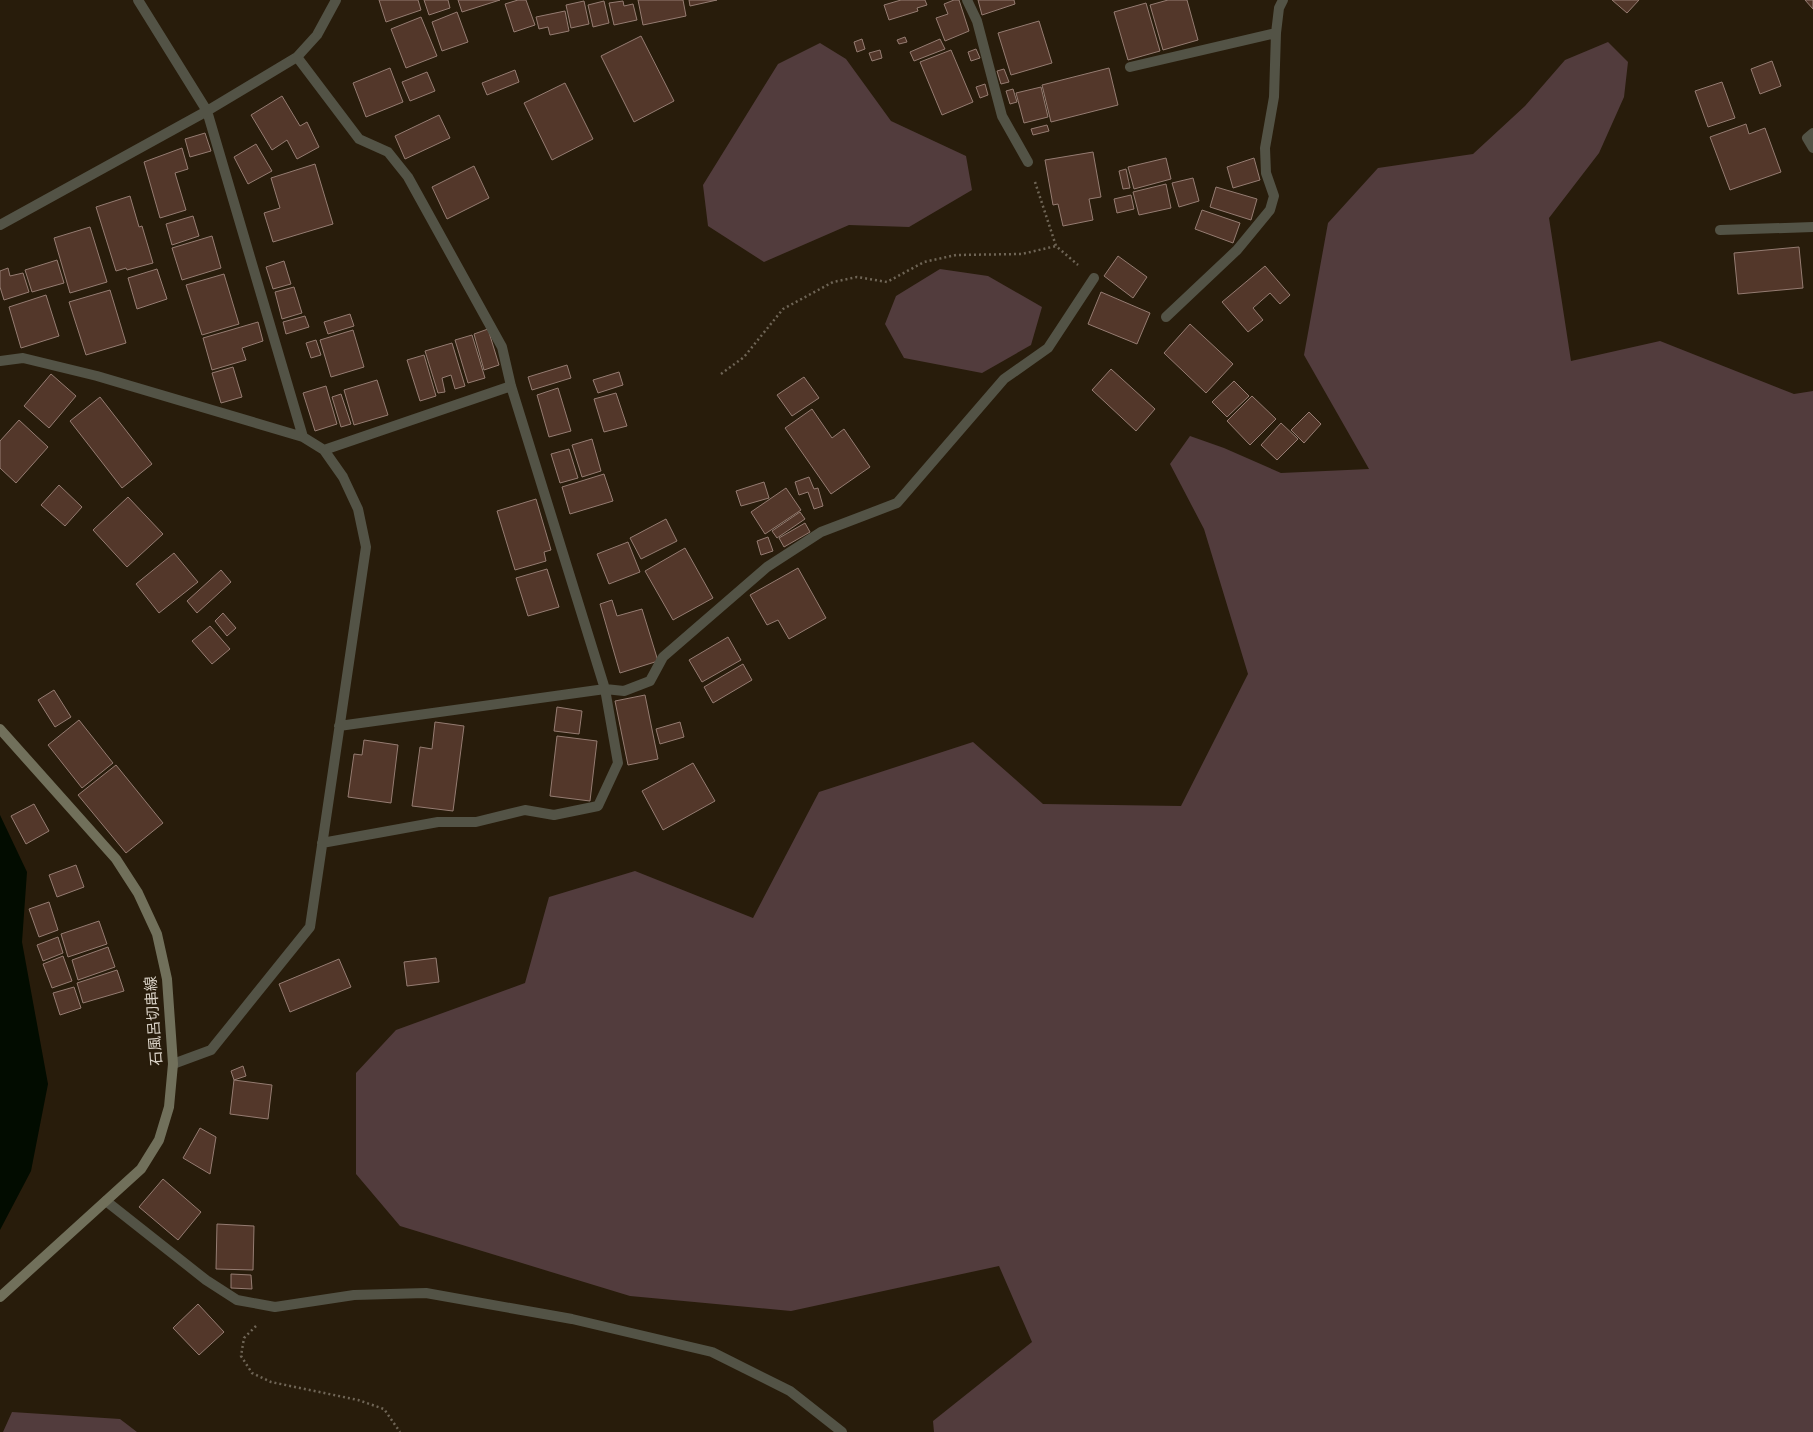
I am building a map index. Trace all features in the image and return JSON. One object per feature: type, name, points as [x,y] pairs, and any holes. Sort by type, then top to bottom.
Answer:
[{"type":"main road","name":"石風呂切串線","points":[[0,729],[116,859],[138,893],[157,934],[167,979],[173,1064],[169,1107],[159,1140],[141,1169],[0,1297]]},
{"type":"street","points":[[138,0],[207,111],[303,437]]},
{"type":"street","points":[[0,225],[207,111],[298,57],[317,35],[336,0]]},
{"type":"street","points":[[967,0],[977,21],[1002,116],[1028,162]]},
{"type":"street","points":[[1166,317],[1237,250],[1270,210],[1274,196],[1266,173],[1264,148],[1274,97],[1276,32],[1279,8],[1284,0]]},
{"type":"street","points":[[1130,67],[1276,32]]},
{"type":"street","points":[[298,57],[359,139],[388,152],[408,177],[502,347],[511,386],[605,689],[618,763],[598,806],[554,815],[526,810],[476,822],[438,822],[322,843]]},
{"type":"street","points":[[1813,133],[1807,138],[1813,148]]},
{"type":"street","points":[[1720,230],[1813,227]]},
{"type":"street","points":[[339,726],[605,689],[624,691],[650,681],[663,657],[767,567],[821,532],[897,503],[1004,379],[1048,348],[1094,278]]},
{"type":"street","points":[[0,361],[23,358],[97,376],[303,437],[324,450],[343,477],[358,509],[366,547],[310,927],[211,1050],[173,1064]]},
{"type":"street","points":[[324,450],[511,386]]},
{"type":"street","points":[[106,1201],[206,1280],[237,1300],[275,1307],[354,1294],[426,1293],[572,1319],[712,1352],[790,1391],[842,1432]]},
{"type":"path","points":[[1028,162],[1056,246],[1094,278]]},
{"type":"path","points":[[721,374],[744,358],[783,310],[834,282],[858,277],[887,282],[924,262],[956,255],[1022,254],[1056,246]]},
{"type":"path","points":[[275,1307],[244,1338],[241,1356],[252,1372],[271,1382],[358,1400],[384,1409],[400,1432]]},
{"type":"shaded area","points":[[1608,42],[1628,62],[1624,97],[1599,153],[1549,218],[1571,361],[1660,341],[1794,394],[1813,391],[1813,1432],[934,1432],[933,1421],[1032,1342],[999,1266],[791,1311],[630,1296],[400,1226],[356,1174],[356,1073],[396,1030],[525,983],[549,897],[635,871],[753,918],[819,792],[973,742],[1043,804],[1181,806],[1248,674],[1204,529],[1170,464],[1190,436],[1224,448],[1281,473],[1369,469],[1304,355],[1328,223],[1378,168],[1473,154],[1525,106],[1565,60]]},
{"type":"shaded area","points":[[820,43],[846,59],[891,121],[966,156],[972,190],[909,227],[849,225],[764,262],[708,226],[703,185],[778,64]]},
{"type":"shaded area","points":[[940,269],[988,276],[1042,307],[1031,345],[982,373],[904,358],[885,324],[896,296]]},
{"type":"shaded area","points":[[0,815],[27,872],[22,942],[48,1084],[31,1171],[0,1230]]},
{"type":"shaded area","points":[[12,1412],[120,1419],[137,1432],[3,1432]]},
{"type":"building","points":[[379,0],[418,0],[421,10],[386,22]]},
{"type":"building","points":[[424,0],[448,0],[450,8],[429,15]]},
{"type":"building","points":[[458,0],[500,0],[462,12]]},
{"type":"building","points":[[518,0],[526,0],[535,25],[514,32],[505,4]]},
{"type":"building","points":[[638,0],[683,0],[686,16],[643,25]]},
{"type":"building","points":[[689,0],[717,0],[690,6]]},
{"type":"building","points":[[901,0],[925,0],[927,5],[917,8],[918,11],[889,20],[884,5]]},
{"type":"building","points":[[954,0],[959,0],[969,31],[945,41],[936,18],[948,14],[944,4]]},
{"type":"building","points":[[978,0],[1014,0],[1015,4],[982,15]]},
{"type":"building","points":[[1168,0],[1187,0],[1198,40],[1163,50],[1150,5]]},
{"type":"building","points":[[1612,0],[1639,0],[1627,13]]},
{"type":"building","points":[[1805,0],[1813,0],[1813,9]]},
{"type":"building","points":[[584,1],[589,24],[571,28],[566,5]]},
{"type":"building","points":[[604,1],[609,23],[593,27],[588,5]]},
{"type":"building","points":[[623,1],[624,6],[633,4],[637,20],[614,25],[609,3]]},
{"type":"building","points":[[1146,3],[1160,51],[1128,60],[1114,12]]},
{"type":"building","points":[[565,11],[569,31],[550,35],[548,27],[539,29],[536,17]]},
{"type":"building","points":[[457,12],[468,42],[442,51],[432,22]]},
{"type":"building","points":[[421,17],[437,56],[406,68],[391,29]]},
{"type":"building","points":[[1039,21],[1052,63],[1011,75],[998,33]]},
{"type":"building","points":[[641,36],[674,101],[634,122],[601,56]]},
{"type":"building","points":[[905,37],[907,42],[899,44],[897,40]]},
{"type":"building","points":[[862,39],[865,49],[857,52],[854,42]]},
{"type":"building","points":[[940,39],[945,49],[914,61],[910,52]]},
{"type":"building","points":[[976,49],[980,58],[971,61],[968,52]]},
{"type":"building","points":[[880,50],[882,58],[872,61],[869,53]]},
{"type":"building","points":[[951,50],[973,102],[942,115],[920,62]]},
{"type":"building","points":[[1772,61],[1781,86],[1760,94],[1751,69]]},
{"type":"building","points":[[390,68],[403,102],[366,117],[353,83]]},
{"type":"building","points":[[1109,68],[1118,105],[1051,122],[1042,85]]},
{"type":"building","points":[[1004,69],[1009,82],[1001,84],[997,71]]},
{"type":"building","points":[[515,70],[519,82],[487,95],[482,83]]},
{"type":"building","points":[[427,72],[435,91],[410,101],[402,82]]},
{"type":"building","points":[[1722,82],[1735,118],[1708,127],[1695,91]]},
{"type":"building","points":[[565,83],[593,139],[552,160],[524,103]]},
{"type":"building","points":[[985,84],[988,95],[980,98],[976,87]]},
{"type":"building","points":[[1041,87],[1048,117],[1024,123],[1016,93]]},
{"type":"building","points":[[1013,89],[1017,102],[1010,104],[1006,91]]},
{"type":"building","points":[[282,96],[300,126],[307,122],[319,147],[297,159],[287,140],[272,150],[251,115]]},
{"type":"building","points":[[439,115],[450,138],[405,159],[395,136]]},
{"type":"building","points":[[1746,124],[1749,134],[1765,128],[1781,172],[1730,190],[1710,137]]},
{"type":"building","points":[[1047,125],[1049,131],[1033,135],[1031,129]]},
{"type":"building","points":[[205,133],[211,151],[190,157],[185,139]]},
{"type":"building","points":[[256,144],[272,171],[248,184],[234,157]]},
{"type":"building","points":[[182,148],[188,169],[175,173],[186,210],[160,218],[144,162]]},
{"type":"building","points":[[1093,152],[1101,197],[1089,199],[1093,220],[1063,226],[1058,204],[1053,205],[1045,160]]},
{"type":"building","points":[[1166,158],[1171,179],[1134,189],[1128,167]]},
{"type":"building","points":[[1254,158],[1260,180],[1233,188],[1227,167]]},
{"type":"building","points":[[315,164],[333,224],[273,242],[264,213],[280,208],[271,178]]},
{"type":"building","points":[[474,166],[489,198],[447,219],[432,187]]},
{"type":"building","points":[[1126,169],[1130,188],[1123,189],[1119,171]]},
{"type":"building","points":[[1193,178],[1199,201],[1179,207],[1172,183]]},
{"type":"building","points":[[1166,184],[1171,208],[1139,215],[1133,192]]},
{"type":"building","points":[[1216,187],[1257,199],[1251,220],[1210,207]]},
{"type":"building","points":[[1131,195],[1134,209],[1117,213],[1114,199]]},
{"type":"building","points":[[130,196],[139,227],[142,226],[153,263],[127,270],[126,268],[116,271],[96,207]]},
{"type":"building","points":[[1202,210],[1240,223],[1233,243],[1195,229]]},
{"type":"building","points":[[193,216],[199,236],[172,245],[166,224]]},
{"type":"building","points":[[90,227],[107,282],[70,293],[54,238]]},
{"type":"building","points":[[212,236],[221,268],[182,280],[172,248]]},
{"type":"building","points":[[1799,247],[1803,288],[1738,294],[1734,253]]},
{"type":"building","points":[[1118,256],[1147,277],[1133,298],[1104,276]]},
{"type":"building","points":[[57,260],[64,283],[32,292],[25,270]]},
{"type":"building","points":[[284,261],[291,284],[273,289],[266,267]]},
{"type":"building","points":[[1265,266],[1290,295],[1280,304],[1270,293],[1253,308],[1263,320],[1248,332],[1222,302]]},
{"type":"building","points":[[8,268],[10,276],[23,273],[29,292],[4,300],[0,287],[0,271]]},
{"type":"building","points":[[157,269],[167,299],[137,309],[128,278]]},
{"type":"building","points":[[224,274],[239,324],[202,335],[186,285]]},
{"type":"building","points":[[294,287],[302,313],[282,319],[275,292]]},
{"type":"building","points":[[110,290],[126,343],[86,355],[69,302]]},
{"type":"building","points":[[1101,292],[1150,313],[1137,344],[1088,324]]},
{"type":"building","points":[[46,295],[59,336],[21,348],[9,307]]},
{"type":"building","points":[[350,314],[354,326],[328,334],[324,322]]},
{"type":"building","points":[[305,316],[309,327],[286,334],[283,322]]},
{"type":"building","points":[[258,322],[263,341],[242,348],[246,360],[212,370],[203,338]]},
{"type":"building","points":[[1190,324],[1233,364],[1206,393],[1164,353]]},
{"type":"building","points":[[488,329],[499,365],[484,370],[474,334]]},
{"type":"building","points":[[353,330],[364,367],[331,377],[320,340]]},
{"type":"building","points":[[472,335],[485,378],[468,383],[455,340]]},
{"type":"building","points":[[316,340],[321,355],[311,358],[306,343]]},
{"type":"building","points":[[452,343],[465,386],[455,389],[451,375],[442,378],[445,392],[438,393],[425,351]]},
{"type":"building","points":[[424,355],[436,396],[420,401],[407,360]]},
{"type":"building","points":[[567,365],[571,378],[532,390],[528,377]]},
{"type":"building","points":[[233,367],[242,397],[221,403],[212,373]]},
{"type":"building","points":[[1111,369],[1155,409],[1136,431],[1092,390]]},
{"type":"building","points":[[619,372],[623,385],[598,393],[593,380]]},
{"type":"building","points":[[51,374],[76,396],[49,428],[24,406]]},
{"type":"building","points":[[804,377],[819,398],[792,416],[777,395]]},
{"type":"building","points":[[377,380],[388,415],[354,425],[344,390]]},
{"type":"building","points":[[1234,381],[1249,396],[1227,417],[1212,402]]},
{"type":"building","points":[[326,386],[337,424],[315,431],[303,393]]},
{"type":"building","points":[[558,388],[571,431],[549,437],[537,395]]},
{"type":"building","points":[[616,393],[627,426],[604,432],[594,399]]},
{"type":"building","points":[[341,394],[351,424],[341,427],[332,397]]},
{"type":"building","points":[[1252,396],[1276,419],[1250,445],[1227,421]]},
{"type":"building","points":[[100,397],[152,464],[122,488],[70,421]]},
{"type":"building","points":[[812,409],[832,438],[844,429],[870,467],[831,494],[785,428]]},
{"type":"building","points":[[1309,412],[1321,424],[1304,443],[1291,430]]},
{"type":"building","points":[[19,420],[48,447],[16,483],[0,468],[0,441]]},
{"type":"building","points":[[1281,423],[1298,439],[1277,460],[1261,445]]},
{"type":"building","points":[[592,439],[601,471],[582,477],[572,445]]},
{"type":"building","points":[[569,449],[578,478],[560,483],[551,454]]},
{"type":"building","points":[[604,474],[613,501],[570,514],[562,487]]},
{"type":"building","points":[[809,477],[814,489],[818,488],[823,506],[814,509],[808,492],[799,495],[795,482]]},
{"type":"building","points":[[764,482],[769,498],[741,506],[736,491]]},
{"type":"building","points":[[59,485],[82,507],[65,526],[41,505]]},
{"type":"building","points":[[786,488],[801,510],[765,534],[751,512]]},
{"type":"building","points":[[128,497],[163,534],[127,567],[93,530]]},
{"type":"building","points":[[536,499],[551,550],[544,552],[546,561],[515,570],[497,511]]},
{"type":"building","points":[[800,512],[805,519],[777,538],[772,531]]},
{"type":"building","points":[[666,519],[677,541],[641,559],[630,538]]},
{"type":"building","points":[[805,523],[810,532],[784,547],[779,538]]},
{"type":"building","points":[[768,537],[773,551],[761,555],[757,541]]},
{"type":"building","points":[[628,542],[640,572],[609,584],[597,554]]},
{"type":"building","points":[[685,548],[713,598],[673,620],[645,571]]},
{"type":"building","points":[[174,553],[198,582],[159,613],[136,584]]},
{"type":"building","points":[[798,568],[826,618],[789,639],[778,620],[767,625],[750,595]]},
{"type":"building","points":[[547,569],[559,607],[528,616],[516,578]]},
{"type":"building","points":[[221,570],[231,582],[197,613],[187,601]]},
{"type":"building","points":[[612,600],[617,616],[642,609],[658,661],[620,673],[600,604]]},
{"type":"building","points":[[223,613],[236,628],[227,636],[215,621]]},
{"type":"building","points":[[210,626],[230,649],[212,664],[192,641]]},
{"type":"building","points":[[728,637],[741,660],[702,682],[689,660]]},
{"type":"building","points":[[743,664],[752,680],[713,703],[704,687]]},
{"type":"building","points":[[54,690],[71,717],[55,727],[38,700]]},
{"type":"building","points":[[645,695],[658,759],[628,765],[615,701]]},
{"type":"building","points":[[557,707],[582,711],[579,734],[554,731]]},
{"type":"building","points":[[79,720],[113,763],[82,788],[48,745]]},
{"type":"building","points":[[435,722],[464,726],[453,811],[412,806],[420,747],[432,749]]},
{"type":"building","points":[[680,722],[684,737],[660,744],[656,729]]},
{"type":"building","points":[[557,736],[597,741],[590,801],[550,796]]},
{"type":"building","points":[[364,740],[398,745],[391,803],[348,797],[354,754],[362,755]]},
{"type":"building","points":[[693,763],[715,801],[663,830],[642,791]]},
{"type":"building","points":[[116,765],[163,823],[126,853],[78,795]]},
{"type":"building","points":[[34,804],[49,831],[26,844],[11,816]]},
{"type":"building","points":[[76,865],[84,887],[57,897],[49,875]]},
{"type":"building","points":[[49,902],[58,930],[39,937],[29,909]]},
{"type":"building","points":[[99,921],[107,944],[68,957],[61,934]]},
{"type":"building","points":[[58,937],[63,953],[43,961],[37,945]]},
{"type":"building","points":[[108,947],[115,967],[78,980],[72,960]]},
{"type":"building","points":[[63,956],[72,981],[52,988],[43,964]]},
{"type":"building","points":[[436,958],[439,982],[407,986],[404,962]]},
{"type":"building","points":[[339,959],[351,987],[290,1012],[279,984]]},
{"type":"building","points":[[117,970],[124,991],[83,1003],[77,983]]},
{"type":"building","points":[[74,987],[81,1008],[60,1015],[53,993]]},
{"type":"building","points":[[243,1066],[246,1076],[234,1080],[231,1071]]},
{"type":"building","points":[[234,1080],[272,1085],[268,1119],[230,1114]]},
{"type":"building","points":[[200,1128],[216,1137],[210,1174],[183,1158]]},
{"type":"building","points":[[163,1179],[201,1212],[178,1240],[139,1207]]},
{"type":"building","points":[[217,1224],[254,1226],[253,1270],[216,1269]]},
{"type":"building","points":[[231,1274],[251,1275],[252,1289],[231,1288]]},
{"type":"building","points":[[198,1304],[224,1332],[199,1355],[173,1328]]}]
